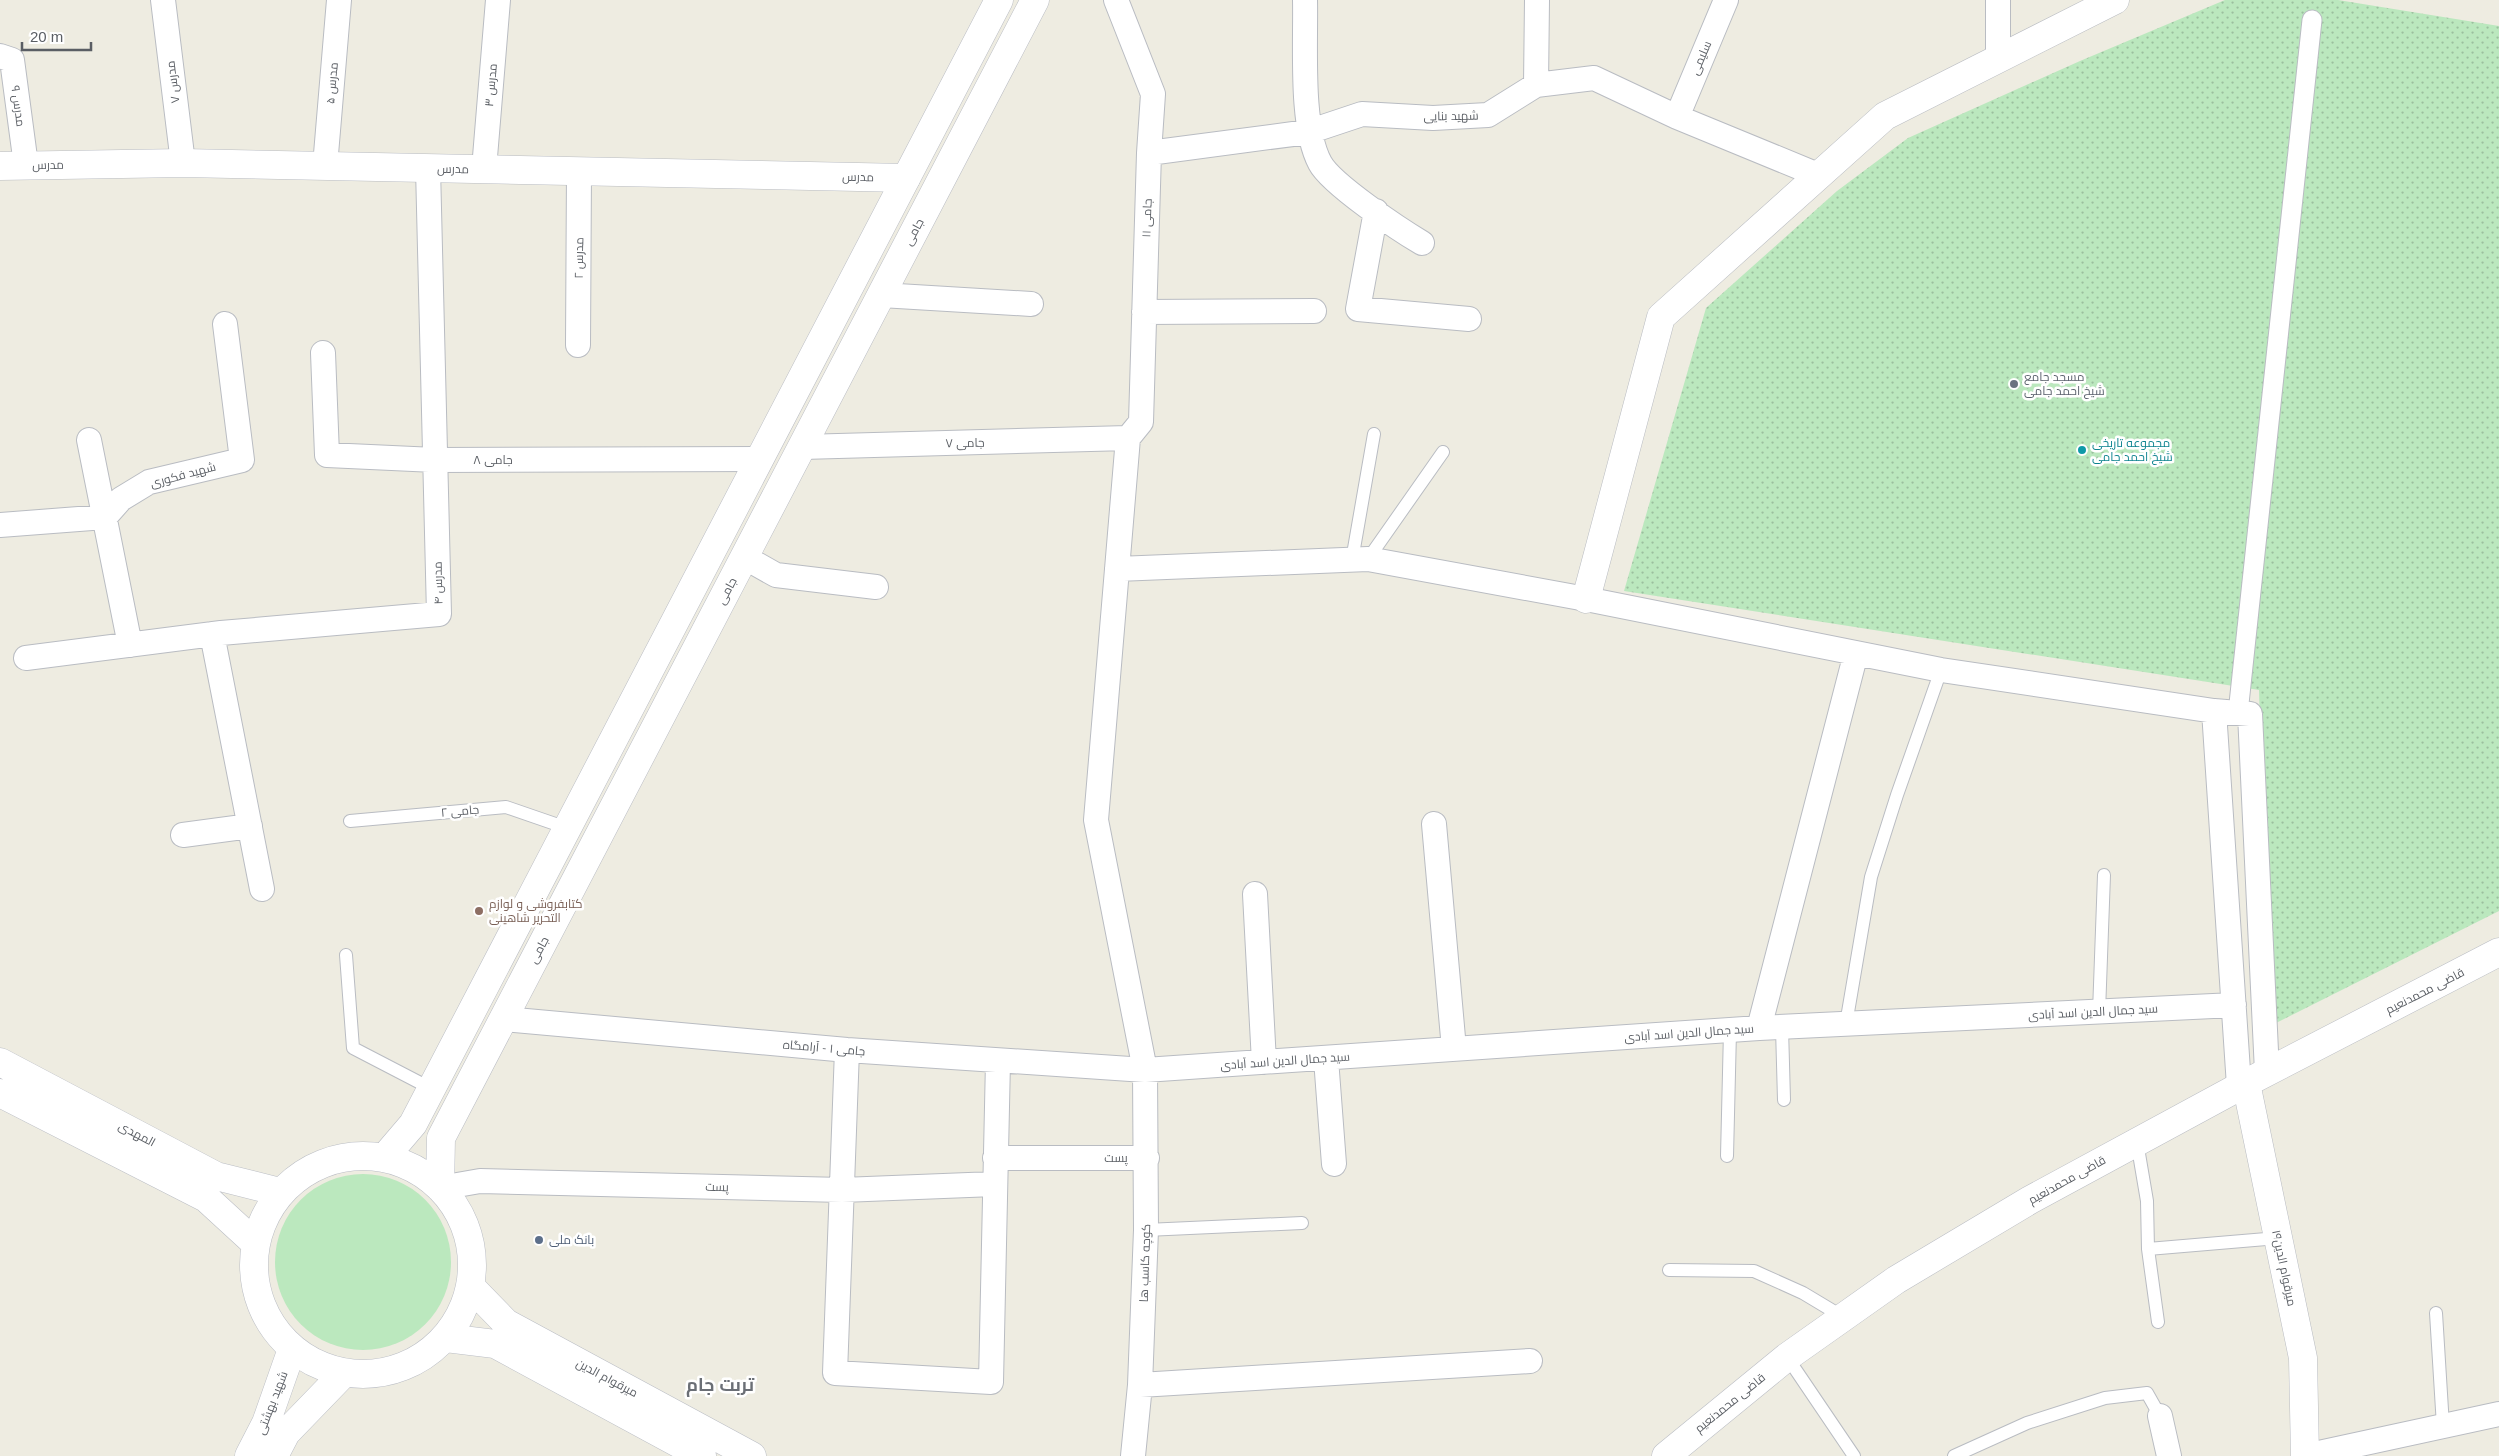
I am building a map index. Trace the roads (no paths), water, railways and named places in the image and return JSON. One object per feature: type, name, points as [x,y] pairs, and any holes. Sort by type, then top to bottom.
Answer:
[{"type":"main road","points":[[384,1158],[413,1124],[432,1089],[999,0]]},
{"type":"main road","name":"جامی","points":[[440,1188],[441,1138],[1034,0]]},
{"type":"main road","points":[[1586,599],[1661,317],[1818,174],[1885,116],[2115,0]]},
{"type":"main road","name":"مدرس","points":[[13,165],[183,163],[906,178],[937,188]]},
{"type":"main road","name":"قاضی محمدنعیم","points":[[1666,1456],[1788,1356],[1896,1280],[2030,1200],[2251,1080],[2498,957]]},
{"type":"main road","name":"المهدی","points":[[0,1062],[216,1176],[280,1192]]},
{"type":"main road","name":"میرقوام الدین۱۹","points":[[2251,1080],[2278,1238],[2302,1358],[2305,1456]]},
{"type":"main road","name":"المهدی","points":[[0,1093],[206,1198],[255,1243]]},
{"type":"main road","points":[[356,1156],[384,1158],[414,1169],[440,1188],[457,1209],[468,1234],[473,1260],[471,1287],[462,1314],[446,1338],[424,1356],[399,1369],[372,1375],[344,1373],[317,1365],[292,1349],[272,1327],[259,1302],[253,1272],[255,1243],[264,1216],[280,1192],[302,1174],[328,1162],[356,1156]]},
{"type":"main road","name":"میرقوام الدین","points":[[471,1287],[506,1323],[752,1456]]},
{"type":"main road","name":"میرقوام الدین","points":[[446,1338],[495,1344],[702,1456]]},
{"type":"main road","name":"شهید بهشتی","points":[[249,1456],[266,1423],[292,1349]]},
{"type":"main road","name":"شهید بهشتی","points":[[274,1456],[286,1434],[344,1373]]},
{"type":"street","name":"مدرس ۷","points":[[164,0],[183,163]]},
{"type":"street","name":"مدرس ۵","points":[[325,166],[339,0]]},
{"type":"street","name":"مدرس ۳","points":[[484,169],[498,0]]},
{"type":"street","name":"جامی ۱۱","points":[[1116,0],[1154,94],[1149,152],[1141,422],[1128,438]]},
{"type":"street","points":[[1306,0],[1308,132],[1320,164],[1338,184],[1398,229],[1422,242]]},
{"type":"street","points":[[1536,85],[1537,0]]},
{"type":"street","name":"سلیمی","points":[[1677,117],[1726,0]]},
{"type":"street","points":[[1998,0],[1998,59]]},
{"type":"street","points":[[2251,1080],[2244,714],[2312,20]]},
{"type":"street","name":"مدرس ۹","points":[[0,56],[12,60],[13,165]]},
{"type":"street","name":"شهید بنایی","points":[[1149,152],[1308,132],[1362,114],[1433,118],[1488,115],[1536,85],[1594,78],[1638,97],[1677,117],[1818,174]]},
{"type":"street","name":"مدرس ۴","points":[[26,658],[212,634],[439,614],[428,168]]},
{"type":"street","name":"مدرس ۲","points":[[578,346],[579,171]]},
{"type":"street","points":[[1376,211],[1358,309],[1469,319]]},
{"type":"street","points":[[881,295],[1031,304]]},
{"type":"street","points":[[1144,312],[1314,311]]},
{"type":"street","name":"شهید فکوری","points":[[105,517],[121,499],[149,482],[242,460],[225,324]]},
{"type":"street","name":"جامی ۸","points":[[323,353],[327,455],[435,460],[760,459]]},
{"type":"street","name":"جامی ۷","points":[[802,447],[1128,438]]},
{"type":"street","name":"کوچه کاسب ها","points":[[1128,438],[1096,820],[1145,1070],[1146,1230],[1140,1384],[1133,1456]]},
{"type":"street","points":[[89,440],[130,645]]},
{"type":"street","points":[[0,525],[105,517]]},
{"type":"street","points":[[744,557],[776,575],[876,587]]},
{"type":"street","points":[[1117,569],[1360,560],[1586,599],[1941,670],[2244,714]]},
{"type":"street","points":[[212,634],[262,889]]},
{"type":"street","points":[[1770,1028],[1856,653]]},
{"type":"street","points":[[2214,711],[2234,1005],[2251,1080]]},
{"type":"street","points":[[1434,824],[1454,1049]]},
{"type":"street","points":[[182,835],[250,826]]},
{"type":"street","points":[[1255,894],[1264,1062]]},
{"type":"street","name":"سید جمال الدین اسد آبادی","points":[[1145,1070],[1770,1028],[2234,1005]]},
{"type":"street","name":"جامی ۱ - آرامگاه","points":[[504,1019],[847,1050],[1145,1070]]},
{"type":"street","points":[[847,1050],[835,1373],[991,1382],[998,1061]]},
{"type":"street","points":[[1326,1059],[1334,1164]]},
{"type":"street","name":"پست","points":[[995,1158],[1147,1158]]},
{"type":"street","name":"پست","points":[[440,1188],[480,1181],[842,1190],[994,1184]]},
{"type":"street","points":[[1140,1384],[1530,1361]]},
{"type":"street","points":[[2305,1456],[2499,1414]]},
{"type":"street","points":[[2160,1416],[2169,1456]]},
{"type":"lane","points":[[1360,560],[1374,434]]},
{"type":"lane","points":[[1360,560],[1443,452]]},
{"type":"lane","points":[[1846,1024],[1871,877],[1897,795],[1941,670]]},
{"type":"lane","name":"جامی ۲","points":[[350,821],[506,807],[567,828]]},
{"type":"lane","points":[[2099,1012],[2104,875]]},
{"type":"lane","points":[[346,955],[353,1048],[432,1089]]},
{"type":"lane","points":[[1770,1028],[1784,1100]]},
{"type":"lane","points":[[1727,1156],[1730,1031]]},
{"type":"lane","points":[[2137,1142],[2147,1201],[2148,1249],[2158,1322]]},
{"type":"lane","points":[[1146,1230],[1302,1223]]},
{"type":"lane","points":[[2148,1249],[2278,1238]]},
{"type":"lane","points":[[1669,1270],[1754,1271],[1803,1293],[1843,1317]]},
{"type":"lane","points":[[2436,1313],[2443,1426]]},
{"type":"lane","points":[[1788,1356],[1854,1456]]},
{"type":"lane","points":[[1954,1456],[2027,1423],[2105,1398],[2147,1393],[2160,1416]]},
{"type":"place","name":"مسجد جامع شیخ احمد جامی","points":[[2014,384]]},
{"type":"place","name":"مجموعه تاریخی شیخ احمد جامی","points":[[2082,450]]},
{"type":"place","name":"کتابفروشی و لوازم التحریر شاهینی","points":[[479,911]]},
{"type":"place","name":"بانک ملی","points":[[539,1240]]},
{"type":"district","name":"تربت جام","points":[[720,1385]]}]
